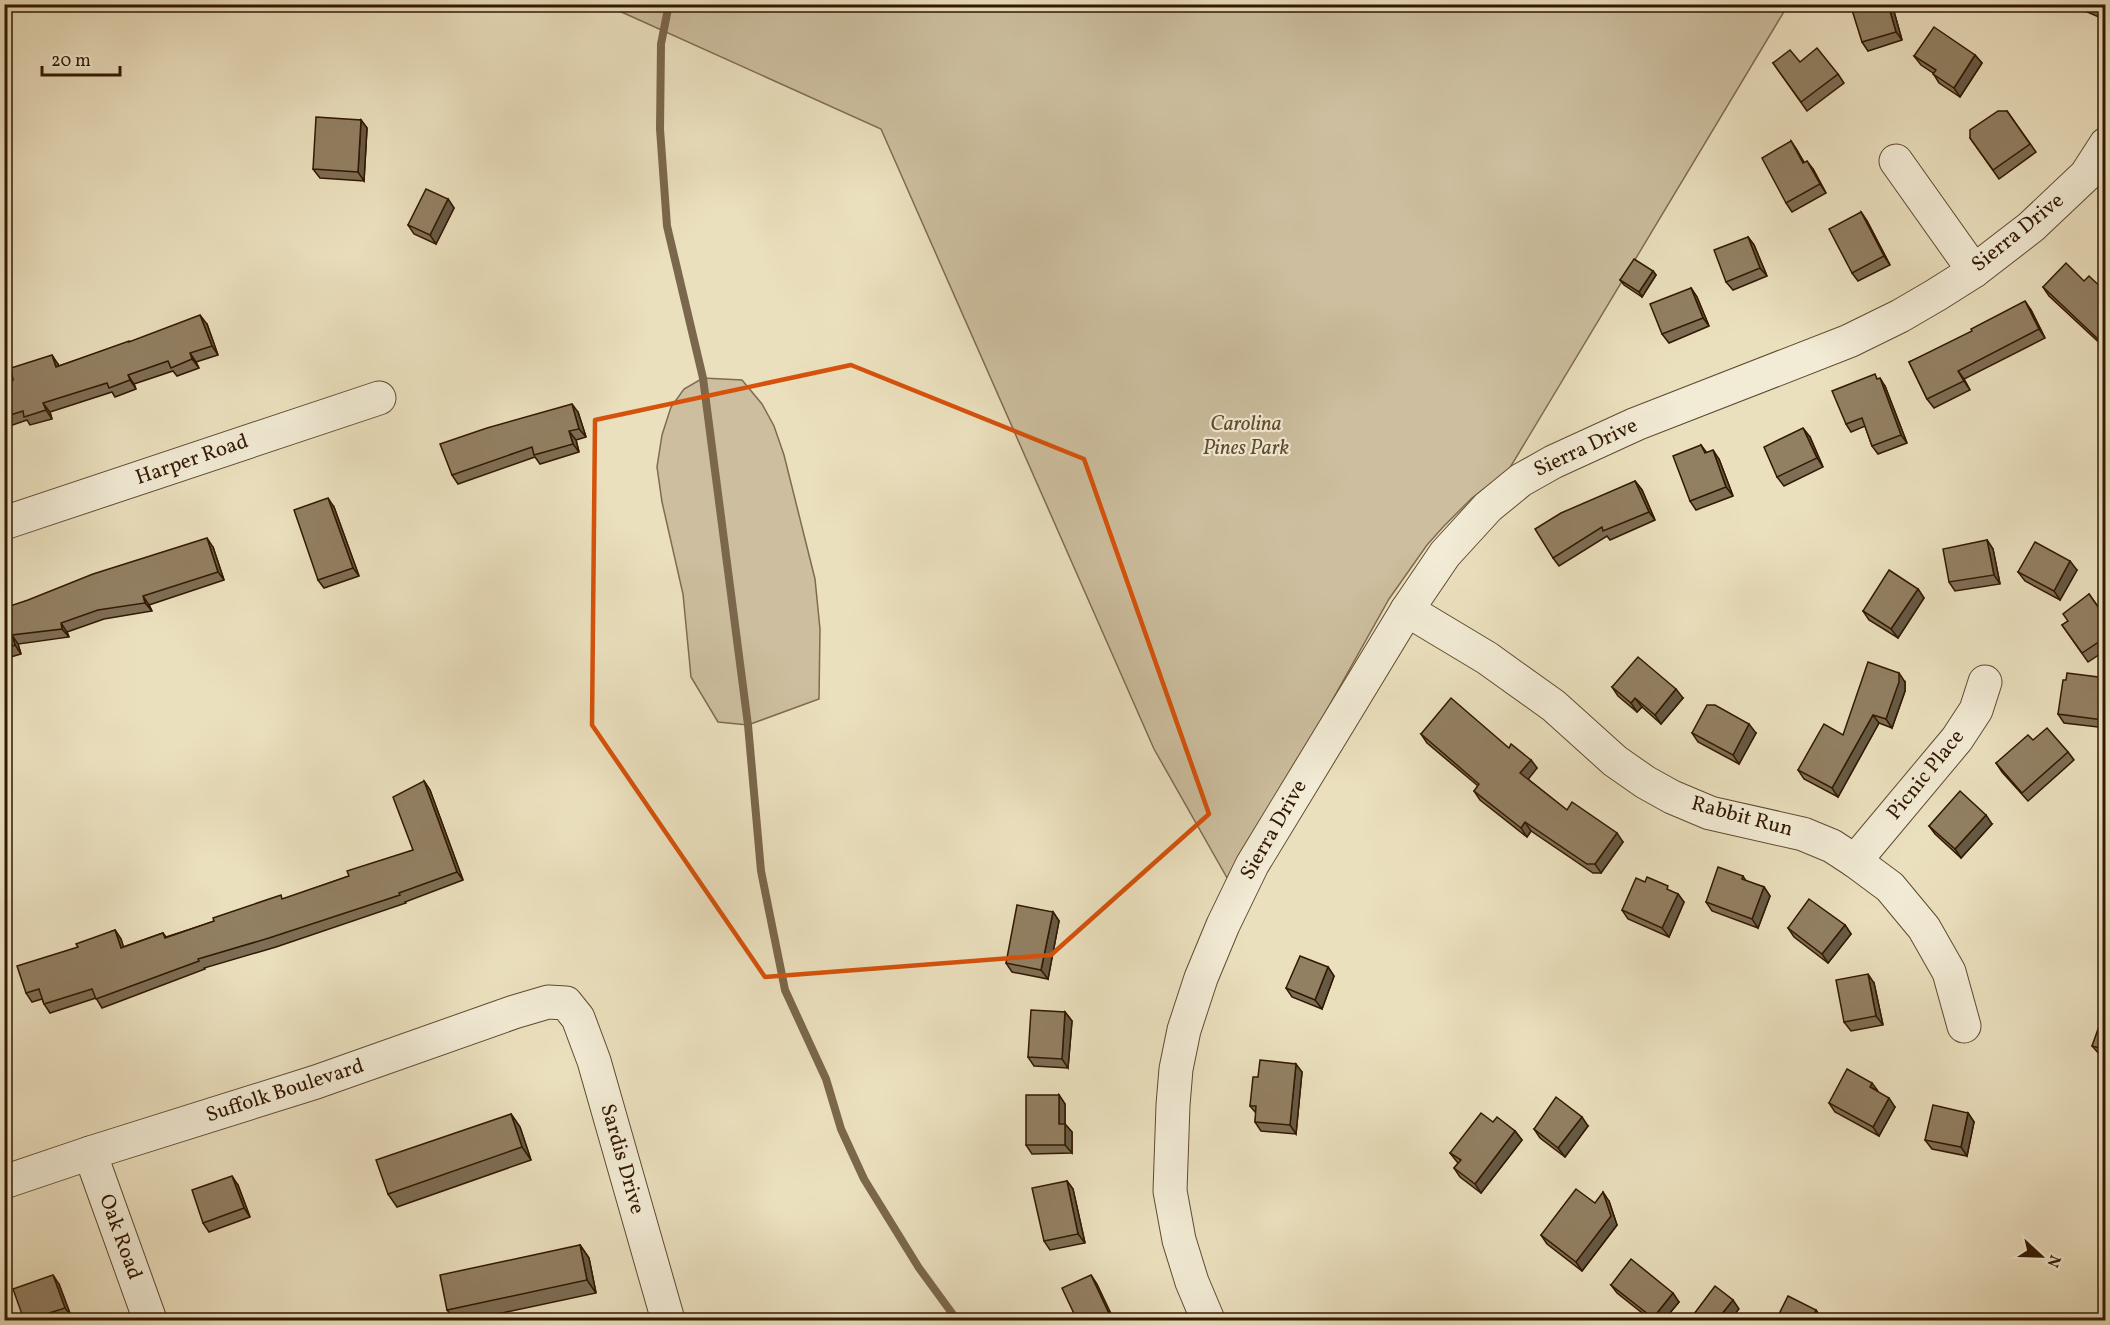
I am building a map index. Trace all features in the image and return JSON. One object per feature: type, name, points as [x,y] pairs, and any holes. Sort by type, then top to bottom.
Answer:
[{"type":"street","name":"Sierra Drive","points":[[1208,1320],[1192,1282],[1179,1240],[1170,1191],[1170,1149],[1176,1069],[1184,1030],[1223,925],[1252,865],[1407,610],[1445,554],[1488,507],[1521,480],[1553,462],[1636,424],[1849,341],[1900,316],[1974,271],[2031,227],[2096,183],[2106,144]]},
{"type":"street","points":[[1896,161],[1974,271]]},
{"type":"street","name":"Harper Road","points":[[4,523],[379,398]]},
{"type":"street","name":"Rabbit Run","points":[[1407,610],[1497,665],[1554,706],[1615,761],[1645,782],[1672,797],[1710,813],[1803,834],[1832,846],[1890,887],[1924,928],[1949,972],[1964,1026]]},
{"type":"street","name":"Picnic Place","points":[[1855,861],[1957,739],[1976,710],[1985,682]]},
{"type":"street","name":"Suffolk Boulevard","points":[[4,1182],[316,1082],[514,1012],[548,1002],[566,1003]]},
{"type":"street","name":"Sardis Drive","points":[[566,1003],[578,1018],[594,1060],[668,1320]]},
{"type":"street","name":"Oak Road","points":[[90,1153],[150,1320]]},
{"type":"highlighted area","points":[[851,365],[1084,459],[1209,814],[1051,955],[765,977],[592,725],[595,420]]},
{"type":"green space","name":"Carolina Pines Park","points":[[606,5],[1788,5],[1508,471],[1472,498],[1444,526],[1427,545],[1389,599],[1230,883],[1154,749],[881,129]]},
{"type":"green space","points":[[703,378],[742,380],[762,404],[774,426],[784,455],[815,579],[820,629],[819,699],[748,725],[718,722],[691,677],[683,594],[662,502],[657,467],[662,435],[671,407],[684,389]]},
{"type":"building","points":[[1871,4],[1888,4],[1896,32],[1862,42],[1852,10]]},
{"type":"building","points":[[2083,4],[2106,4],[2106,14]]},
{"type":"building","points":[[1934,27],[1975,55],[1954,88],[1933,74],[1936,70],[1914,56]]},
{"type":"building","points":[[1817,48],[1838,74],[1801,102],[1773,63],[1790,50],[1800,62]]},
{"type":"building","points":[[1998,111],[2007,111],[2030,144],[1993,170],[1970,138],[1970,130]]},
{"type":"building","points":[[316,117],[361,120],[358,172],[313,169]]},
{"type":"building","points":[[1791,141],[1803,163],[1807,161],[1820,184],[1786,203],[1762,158]]},
{"type":"building","points":[[426,189],[448,199],[430,235],[408,225]]},
{"type":"building","points":[[1861,212],[1884,256],[1852,273],[1829,229]]},
{"type":"building","points":[[1748,237],[1760,268],[1726,282],[1714,250]]},
{"type":"building","points":[[1634,259],[1653,271],[1639,292],[1620,280]]},
{"type":"building","points":[[2066,263],[2084,281],[2089,276],[2106,292],[2106,332],[2099,340],[2043,287]]},
{"type":"building","points":[[1691,288],[1703,318],[1662,334],[1650,304]]},
{"type":"building","points":[[2025,301],[2039,329],[1958,371],[1964,381],[1927,399],[1909,362],[1972,331],[1971,329]]},
{"type":"building","points":[[200,315],[212,346],[190,353],[192,359],[171,368],[168,361],[128,375],[130,380],[109,388],[107,383],[43,403],[46,410],[24,417],[23,411],[4,417],[4,383],[13,380],[11,368],[52,355],[56,367]]},
{"type":"building","points":[[1875,374],[1877,379],[1880,378],[1901,435],[1872,446],[1862,418],[1846,424],[1832,391]]},
{"type":"building","points":[[572,404],[579,429],[569,431],[573,444],[534,455],[532,447],[452,475],[440,444]]},
{"type":"building","points":[[1803,428],[1817,458],[1777,477],[1764,447]]},
{"type":"building","points":[[1701,445],[1705,453],[1713,450],[1726,487],[1690,501],[1673,456]]},
{"type":"building","points":[[1635,481],[1649,512],[1603,531],[1602,527],[1553,558],[1535,529],[1561,513]]},
{"type":"building","points":[[328,498],[353,568],[318,580],[294,510]]},
{"type":"building","points":[[207,538],[218,572],[143,596],[145,603],[98,610],[61,623],[62,629],[12,635],[15,645],[4,649],[4,608],[93,574]]},
{"type":"building","points":[[1987,540],[1994,575],[1949,582],[1943,549]]},
{"type":"building","points":[[2035,542],[2070,561],[2054,591],[2018,572]]},
{"type":"building","points":[[1889,570],[1918,589],[1891,629],[1863,611]]},
{"type":"building","points":[[2089,594],[2103,614],[2101,616],[2106,623],[2106,637],[2082,653],[2062,625],[2068,621],[2063,614]]},
{"type":"building","points":[[1638,657],[1676,689],[1655,715],[1635,698],[1631,703],[1612,687]]},
{"type":"building","points":[[1868,662],[1899,673],[1899,682],[1886,719],[1873,715],[1832,788],[1798,770],[1824,724],[1843,735]]},
{"type":"building","points":[[2067,673],[2106,678],[2103,720],[2058,714],[2063,680],[2066,680]]},
{"type":"building","points":[[1451,698],[1509,748],[1511,744],[1531,760],[1520,773],[1567,810],[1572,802],[1617,833],[1595,864],[1587,864],[1525,822],[1521,828],[1474,791],[1479,784],[1421,734]]},
{"type":"building","points":[[1707,705],[1715,705],[1749,724],[1733,755],[1692,733]]},
{"type":"building","points":[[2047,728],[2068,752],[2022,793],[1996,763],[2028,735],[2033,740]]},
{"type":"building","points":[[424,781],[457,872],[399,893],[400,895],[198,959],[199,961],[96,999],[92,989],[44,1004],[39,989],[26,993],[17,966],[78,947],[76,944],[115,930],[121,948],[163,933],[165,938],[214,921],[213,918],[281,895],[282,899],[349,876],[347,871],[413,850],[393,797]]},
{"type":"building","points":[[1960,791],[1986,815],[1955,849],[1929,826]]},
{"type":"building","points":[[1718,867],[1764,887],[1752,919],[1706,902]]},
{"type":"building","points":[[1647,877],[1668,886],[1667,889],[1678,894],[1662,928],[1622,910],[1636,878],[1645,882]]},
{"type":"building","points":[[1809,899],[1845,925],[1822,954],[1788,928]]},
{"type":"building","points":[[1017,905],[1053,912],[1041,970],[1006,963]]},
{"type":"building","points":[[1300,956],[1328,967],[1315,1000],[1286,988]]},
{"type":"building","points":[[1868,974],[1876,1016],[1844,1022],[1836,980]]},
{"type":"building","points":[[1031,1010],[1065,1012],[1062,1059],[1028,1057]]},
{"type":"building","points":[[2102,1018],[2106,1019],[2106,1050],[2092,1046]]},
{"type":"building","points":[[1260,1060],[1296,1064],[1290,1125],[1255,1122],[1256,1106],[1250,1106],[1253,1077],[1258,1077]]},
{"type":"building","points":[[1847,1069],[1872,1083],[1870,1087],[1889,1098],[1873,1127],[1829,1103]]},
{"type":"building","points":[[1026,1095],[1059,1095],[1059,1124],[1065,1124],[1065,1145],[1026,1145]]},
{"type":"building","points":[[1556,1097],[1582,1117],[1558,1148],[1534,1129]]},
{"type":"building","points":[[1933,1105],[1968,1113],[1961,1147],[1925,1140]]},
{"type":"building","points":[[1481,1113],[1493,1122],[1497,1117],[1515,1131],[1475,1184],[1454,1168],[1461,1160],[1450,1153]]},
{"type":"building","points":[[511,1114],[522,1147],[388,1194],[376,1160]]},
{"type":"building","points":[[232,1176],[244,1208],[203,1223],[192,1190]]},
{"type":"building","points":[[1067,1181],[1078,1234],[1044,1241],[1032,1188]]},
{"type":"building","points":[[1576,1189],[1595,1203],[1603,1192],[1611,1216],[1576,1262],[1541,1235]]},
{"type":"building","points":[[580,1245],[587,1280],[447,1310],[440,1275]]},
{"type":"building","points":[[1631,1259],[1673,1293],[1653,1318],[1611,1285]]},
{"type":"building","points":[[53,1275],[65,1308],[24,1320],[13,1289]]},
{"type":"building","points":[[1091,1275],[1112,1320],[1077,1320],[1062,1288]]},
{"type":"building","points":[[1715,1286],[1733,1300],[1717,1320],[1693,1320],[1691,1318]]},
{"type":"building","points":[[1788,1296],[1816,1310],[1811,1320],[1776,1320]]},
{"type":"building","points":[[270,1316],[272,1320],[256,1320]]},
{"type":"waterway","points":[[669,4],[661,44],[660,129],[667,226],[703,378],[748,725],[761,871],[785,990],[826,1079],[841,1129],[864,1179],[919,1268],[957,1320]]}]
